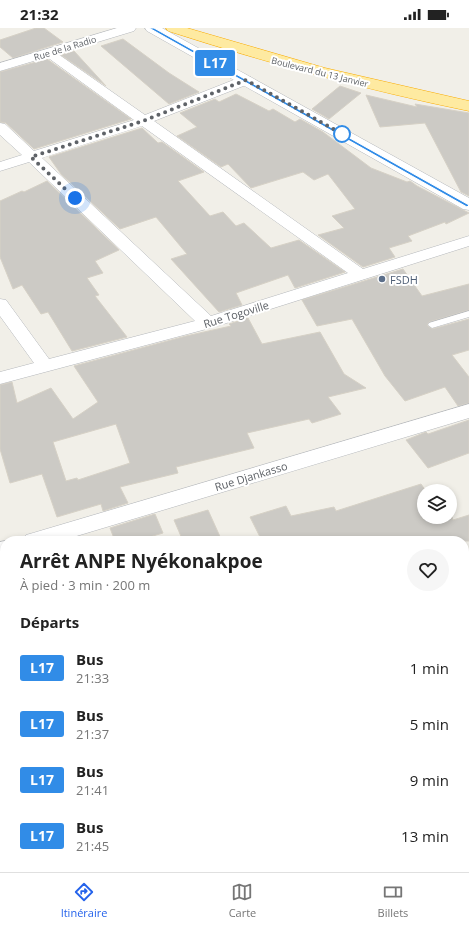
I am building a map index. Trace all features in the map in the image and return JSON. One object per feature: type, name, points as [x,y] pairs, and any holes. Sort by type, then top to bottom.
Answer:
[{"type":"highway","name":"Boulevard du 13 Janvier","points":[[173,28],[320,73],[469,106]]},
{"type":"highway","name":"Boulevard du 13 Janvier","points":[[211,28],[330,64],[469,94]]},
{"type":"street","name":"Rue de la Radio","points":[[0,68],[130,28]]},
{"type":"street","points":[[152,28],[469,206]]},
{"type":"street","points":[[49,53],[360,274]]},
{"type":"street","points":[[0,167],[143,121],[246,80]]},
{"type":"street","points":[[0,127],[208,323]]},
{"type":"street","name":"Rue Togoville","points":[[0,378],[208,323],[469,240]]},
{"type":"street","points":[[0,304],[45,366]]},
{"type":"street","name":"Rue Djankasso","points":[[50,536],[469,411]]},
{"type":"lane","points":[[432,325],[469,314]]},
{"type":"building","points":[[36,28],[44,28],[63,42],[13,58],[0,47],[0,40]]},
{"type":"building","points":[[123,39],[169,73],[199,92],[169,104],[101,46]]},
{"type":"building","points":[[74,51],[106,86],[61,55]]},
{"type":"building","points":[[47,59],[131,119],[34,149],[6,123],[0,122],[0,72]]},
{"type":"building","points":[[340,86],[361,93],[329,119],[312,109]]},
{"type":"building","points":[[236,94],[269,111],[273,109],[295,122],[300,119],[323,132],[371,168],[407,182],[410,181],[469,213],[446,224],[445,222],[408,236],[412,241],[389,248],[395,257],[363,267],[318,235],[344,228],[332,216],[355,209],[328,174],[314,180],[303,172],[251,188],[228,164],[221,167],[177,136],[197,127],[180,113],[215,99],[219,102]]},
{"type":"building","points":[[366,95],[417,107],[415,104],[469,113],[469,196],[461,192],[425,123],[380,127]]},
{"type":"building","points":[[142,128],[158,143],[162,142],[204,172],[178,181],[210,216],[223,212],[236,226],[244,223],[271,248],[299,240],[345,272],[295,288],[288,275],[236,293],[242,305],[219,312],[171,259],[187,254],[156,217],[120,229],[61,174],[49,157]]},
{"type":"building","points":[[47,181],[119,250],[95,261],[103,273],[87,278],[99,295],[95,296],[127,337],[72,351],[48,312],[41,314],[22,285],[13,289],[0,257],[0,201]]},
{"type":"building","points":[[403,269],[422,296],[469,284],[469,310],[429,322],[427,325],[432,329],[469,319],[469,350],[452,355],[469,377],[469,403],[458,406],[445,387],[405,401],[385,376],[352,319],[317,326],[302,300]]},
{"type":"building","points":[[248,318],[262,344],[320,332],[344,374],[366,388],[328,397],[341,414],[312,423],[309,419],[247,433],[254,448],[176,467],[178,473],[120,487],[128,503],[103,511],[101,504],[57,517],[42,474],[10,483],[0,449],[0,385],[12,382],[17,403],[51,388],[73,419],[98,402],[74,366],[186,336],[231,326],[229,324]],"holes":[[[116,424],[130,463],[78,480],[77,478],[66,481],[53,442]]]},
{"type":"building","points":[[469,420],[469,453],[428,468],[406,440],[426,432],[428,434]]},
{"type":"building","points":[[417,485],[417,524],[457,524],[457,519],[469,515],[469,536],[260,536],[250,517],[286,506],[291,516],[334,507],[336,511]]},
{"type":"building","points":[[208,510],[220,536],[181,536],[174,520]]},
{"type":"building","points":[[155,514],[163,533],[153,536],[113,536],[110,528]]},
{"type":"bus line","name":"L17","points":[[152,28],[469,205]]},
{"type":"place","name":"FSDH","points":[[382,279]]},
{"type":"route","points":[[75,198],[31,157],[143,121],[246,80],[346,136],[342,134]]}]
